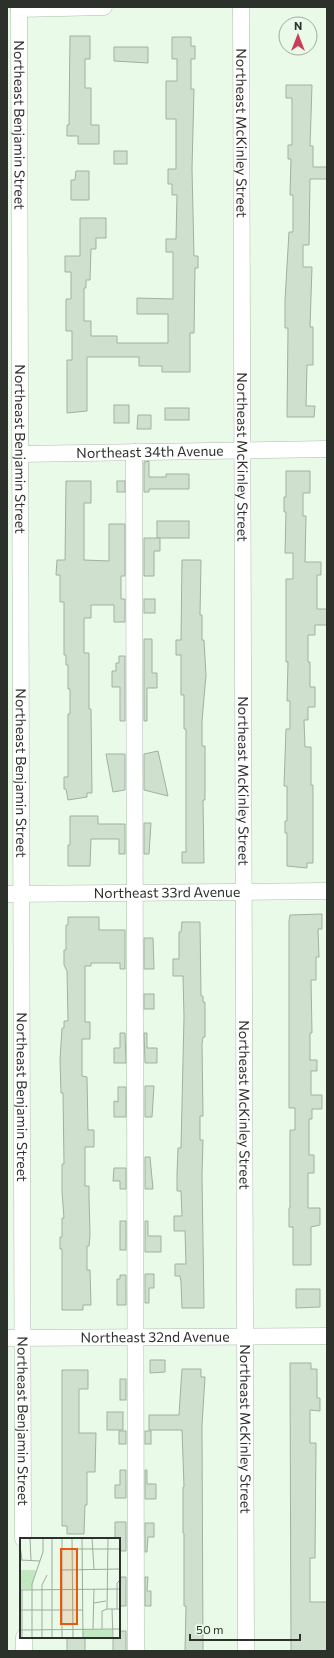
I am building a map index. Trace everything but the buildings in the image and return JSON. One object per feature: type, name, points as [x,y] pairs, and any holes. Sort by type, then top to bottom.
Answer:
[{"type":"street","points":[[19,8],[104,7]]},
{"type":"street","name":"Northeast McKinley Street","points":[[241,7],[246,1651]]},
{"type":"street","name":"Northeast Benjamin Street","points":[[19,8],[21,454],[14,894],[15,1338],[23,1538]]},
{"type":"street","name":"Northeast 34th Avenue","points":[[21,454],[327,449]]},
{"type":"street","points":[[134,452],[136,1651]]},
{"type":"street","name":"Northeast 33rd Avenue","points":[[14,894],[327,891]]},
{"type":"street","name":"Northeast 32nd Avenue","points":[[15,1338],[327,1336]]},
{"type":"street","points":[[24,1638],[24,1651]]}]
